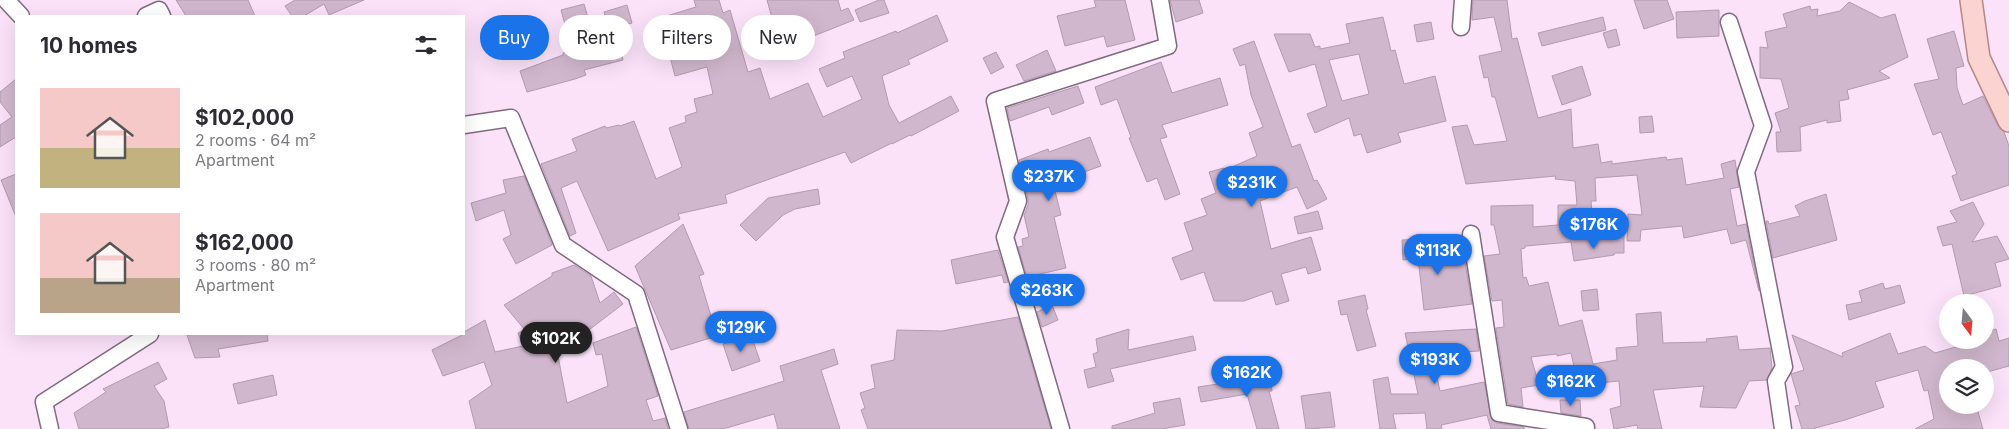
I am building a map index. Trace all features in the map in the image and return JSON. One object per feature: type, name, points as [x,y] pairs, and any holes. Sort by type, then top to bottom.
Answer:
[{"type":"main road","points":[[1971,0],[1980,58],[2009,121]]},
{"type":"street","points":[[6,0],[20,15]]},
{"type":"street","points":[[1061,429],[1006,238],[1018,201],[995,101],[1168,46],[1160,0]]},
{"type":"street","points":[[1461,28],[1463,0]]},
{"type":"street","points":[[1729,22],[1763,126],[1746,172],[1784,367],[1776,380],[1783,429]]},
{"type":"street","points":[[465,125],[511,118],[563,245],[636,294],[679,429]]},
{"type":"street","points":[[1471,234],[1499,413],[1586,427],[1586,429]]},
{"type":"street","points":[[50,429],[44,402],[148,335]]},
{"type":"building","points":[[176,0],[248,0],[255,15],[185,15]]},
{"type":"building","points":[[295,0],[364,0],[329,15],[324,4],[306,15],[291,15],[285,6]]},
{"type":"building","points":[[694,0],[719,0],[723,13],[730,10],[741,48],[741,60],[745,60],[748,72],[760,68],[770,99],[808,83],[823,117],[862,99],[852,76],[827,87],[819,69],[845,58],[843,52],[896,31],[897,33],[937,15],[948,41],[908,60],[910,64],[882,76],[889,105],[899,123],[951,96],[959,111],[911,136],[851,163],[845,152],[725,195],[727,203],[678,214],[680,219],[608,251],[577,181],[561,188],[576,233],[570,236],[541,164],[577,151],[572,139],[605,126],[606,128],[620,126],[634,121],[656,179],[682,167],[669,128],[686,122],[685,116],[697,112],[694,99],[713,94],[707,67],[675,76],[671,60],[731,60],[731,15],[670,15],[696,7]]},
{"type":"building","points":[[767,0],[838,0],[841,11],[848,8],[854,20],[815,35],[815,15],[771,15]]},
{"type":"building","points":[[879,0],[884,0],[889,13],[860,22],[855,10]]},
{"type":"building","points":[[1094,0],[1125,0],[1135,40],[1107,47],[1104,36],[1065,46],[1057,16],[1096,7]]},
{"type":"building","points":[[1170,0],[1199,0],[1203,13],[1176,22]]},
{"type":"building","points":[[1473,0],[1507,0],[1512,39],[1517,38],[1538,118],[1571,109],[1573,148],[1598,144],[1601,163],[1612,161],[1612,164],[1666,157],[1667,160],[1682,158],[1686,185],[1724,178],[1721,164],[1735,160],[1739,187],[1730,189],[1737,226],[1746,224],[1759,291],[1746,240],[1731,244],[1727,229],[1684,238],[1682,226],[1641,230],[1640,241],[1627,241],[1628,214],[1642,215],[1637,175],[1595,178],[1596,201],[1591,201],[1593,228],[1624,231],[1624,253],[1574,261],[1571,242],[1525,246],[1525,248],[1521,249],[1523,278],[1526,277],[1529,286],[1548,282],[1559,326],[1582,320],[1593,364],[1617,360],[1616,348],[1638,346],[1636,314],[1661,312],[1663,343],[1707,342],[1706,339],[1737,336],[1739,350],[1770,348],[1772,368],[1767,380],[1749,381],[1736,408],[1700,407],[1704,386],[1653,390],[1662,429],[1638,429],[1637,425],[1614,429],[1610,409],[1621,406],[1619,381],[1578,385],[1571,353],[1557,356],[1557,354],[1531,357],[1539,385],[1521,388],[1523,407],[1508,404],[1496,328],[1504,327],[1502,300],[1492,301],[1484,256],[1500,254],[1494,225],[1491,225],[1491,206],[1533,205],[1533,227],[1558,225],[1558,205],[1577,205],[1575,181],[1555,179],[1556,176],[1466,184],[1452,127],[1467,125],[1474,145],[1507,141],[1495,97],[1492,97],[1488,77],[1484,78],[1479,56],[1502,51],[1494,17],[1472,20]]},
{"type":"building","points":[[1634,0],[1667,0],[1674,19],[1644,29]]},
{"type":"building","points":[[1849,2],[1881,18],[1895,14],[1908,57],[1879,71],[1890,78],[1847,90],[1849,99],[1839,101],[1841,121],[1827,123],[1827,120],[1800,127],[1801,151],[1777,152],[1776,132],[1781,132],[1775,113],[1789,108],[1781,79],[1760,78],[1760,47],[1768,48],[1765,32],[1787,27],[1783,14],[1810,6],[1811,10],[1818,9],[1817,16],[1840,11]]},
{"type":"building","points":[[584,4],[587,15],[562,15],[561,10]]},
{"type":"building","points":[[627,5],[630,15],[605,15],[604,12]]},
{"type":"building","points":[[1719,10],[1719,36],[1677,38],[1676,12]]},
{"type":"building","points":[[1383,17],[1391,51],[1395,50],[1404,84],[1435,76],[1446,121],[1398,133],[1401,142],[1367,153],[1361,134],[1354,136],[1349,118],[1315,133],[1307,114],[1327,106],[1315,64],[1289,72],[1274,34],[1310,34],[1315,47],[1320,46],[1320,49],[1350,43],[1346,24]],"holes":[[[1359,54],[1369,94],[1342,101],[1329,60]]]},
{"type":"building","points":[[1603,17],[1606,30],[1542,46],[1538,33]]},
{"type":"building","points":[[1431,22],[1434,39],[1417,42],[1414,25]]},
{"type":"building","points":[[1616,29],[1620,45],[1608,48],[1603,33]]},
{"type":"building","points":[[1954,31],[1964,66],[1956,68],[1957,88],[1963,105],[1983,96],[1998,126],[2004,132],[2009,146],[2009,185],[1961,201],[1952,176],[1957,174],[1941,132],[1933,135],[1914,84],[1939,79],[1927,39]]},
{"type":"building","points":[[1254,41],[1292,147],[1300,144],[1314,181],[1317,180],[1327,199],[1307,209],[1297,187],[1260,201],[1271,249],[1311,237],[1321,270],[1308,274],[1306,267],[1281,274],[1289,301],[1276,305],[1272,291],[1244,301],[1214,301],[1204,272],[1181,280],[1172,258],[1193,250],[1184,223],[1207,215],[1201,199],[1216,193],[1209,172],[1224,168],[1225,170],[1257,156],[1249,133],[1263,127],[1251,95],[1245,64],[1240,66],[1233,49]]},
{"type":"building","points":[[1047,50],[1056,71],[1024,81],[1016,65]]},
{"type":"building","points":[[996,52],[1004,67],[991,74],[983,58]]},
{"type":"building","points":[[559,56],[559,60],[623,60],[584,70],[586,75],[575,79],[527,92],[520,71]]},
{"type":"building","points":[[1161,62],[1172,93],[1220,78],[1228,105],[1162,125],[1167,137],[1160,139],[1180,194],[1165,200],[1157,178],[1147,182],[1129,138],[1131,137],[1117,99],[1101,105],[1095,87]]},
{"type":"building","points":[[1582,66],[1591,95],[1562,105],[1552,76]]},
{"type":"building","points":[[15,80],[15,138],[0,147],[0,125],[12,117],[0,102],[0,92]]},
{"type":"building","points":[[1078,86],[1084,103],[1052,115],[1049,107],[1010,121],[1007,108]]},
{"type":"building","points":[[1652,116],[1654,132],[1640,133],[1639,117]]},
{"type":"building","points":[[1090,137],[1101,166],[1053,183],[1061,215],[1054,217],[1066,268],[1027,277],[1018,247],[1023,246],[1022,239],[1029,237],[1024,215],[1028,199],[1019,160],[1048,149],[1049,152]]},
{"type":"building","points":[[15,174],[15,215],[1,180]]},
{"type":"building","points":[[524,176],[552,245],[516,264],[503,239],[511,235],[504,210],[476,221],[471,203],[506,193],[503,180]]},
{"type":"building","points":[[818,189],[820,204],[795,209],[783,215],[756,241],[740,225],[768,198]]},
{"type":"building","points":[[1826,194],[1837,240],[1773,258],[1766,221],[1769,224],[1800,216],[1795,206]]},
{"type":"building","points":[[1973,202],[1984,224],[1972,242],[1997,236],[2009,259],[1995,263],[2001,286],[1971,294],[1964,294],[1952,244],[1943,246],[1937,227],[1957,222],[1950,211]]},
{"type":"building","points":[[1318,211],[1323,229],[1298,234],[1294,217]]},
{"type":"building","points":[[683,224],[704,274],[699,276],[717,336],[671,350],[635,266]]},
{"type":"building","points":[[1436,238],[1436,266],[1465,262],[1472,304],[1424,310],[1418,258],[1403,260],[1402,240]]},
{"type":"building","points":[[998,250],[1008,282],[1004,283],[1002,275],[956,284],[951,260]]},
{"type":"building","points":[[574,265],[591,276],[600,303],[614,292],[623,304],[552,358],[558,356],[567,403],[608,386],[602,354],[596,355],[593,343],[636,327],[658,396],[646,400],[653,421],[665,418],[668,429],[476,429],[469,401],[492,385],[484,362],[443,376],[432,350],[465,335],[465,331],[485,320],[495,352],[523,346],[518,333],[525,330],[504,305],[552,276],[552,273]]},
{"type":"building","points":[[1883,283],[1885,289],[1900,285],[1905,303],[1849,320],[1846,305],[1862,302],[1859,291]]},
{"type":"building","points":[[1597,289],[1599,310],[1583,311],[1581,291]]},
{"type":"building","points":[[1365,295],[1368,309],[1366,310],[1376,346],[1357,351],[1347,314],[1341,315],[1338,301]]},
{"type":"building","points":[[1052,305],[1058,320],[1042,327],[1037,312]]},
{"type":"building","points":[[1018,317],[1051,429],[868,429],[861,410],[865,408],[860,393],[875,388],[871,365],[894,360],[897,330],[942,331]]},
{"type":"building","points":[[1129,329],[1128,350],[1193,336],[1196,350],[1110,369],[1114,381],[1088,388],[1084,370],[1096,367],[1093,354],[1098,352],[1096,339]]},
{"type":"building","points":[[1476,329],[1479,351],[1432,354],[1440,391],[1484,382],[1492,420],[1497,423],[1524,427],[1524,429],[1491,429],[1487,415],[1441,425],[1442,429],[1427,429],[1425,413],[1393,414],[1396,429],[1380,429],[1373,380],[1388,377],[1391,394],[1418,394],[1405,333]]},
{"type":"building","points":[[1996,329],[1999,341],[2009,338],[2009,366],[1994,370],[1994,359],[1939,359],[1939,414],[1979,414],[1983,429],[1915,429],[1934,419],[1928,390],[1924,391],[1918,370],[1875,382],[1884,407],[1812,429],[1802,429],[1795,406],[1800,405],[1791,374],[1804,370],[1792,335],[1843,357],[1842,353],[1890,333],[1898,354],[1925,346],[1935,353],[1949,349],[1994,349],[1994,330]]},
{"type":"building","points":[[187,335],[267,335],[268,341],[218,349],[220,357],[195,358]]},
{"type":"building","points":[[751,335],[760,361],[732,371],[723,344]]},
{"type":"building","points":[[834,349],[838,364],[821,370],[840,429],[778,429],[774,414],[723,429],[689,429],[684,412],[784,381],[780,366]]},
{"type":"building","points":[[158,362],[167,379],[154,386],[164,401],[169,427],[162,429],[79,429],[74,413],[106,392],[103,389]]},
{"type":"building","points":[[273,375],[277,395],[238,404],[233,384]]},
{"type":"building","points":[[1270,376],[1272,391],[1269,391],[1279,429],[1257,429],[1247,394],[1201,402],[1198,387]]},
{"type":"building","points":[[1330,392],[1335,427],[1306,429],[1301,396]]},
{"type":"building","points":[[1180,398],[1185,425],[1161,429],[1112,429],[1112,426],[1155,413],[1153,403]]},
{"type":"building","points":[[1560,400],[1580,400],[1581,416],[1561,413]]}]
